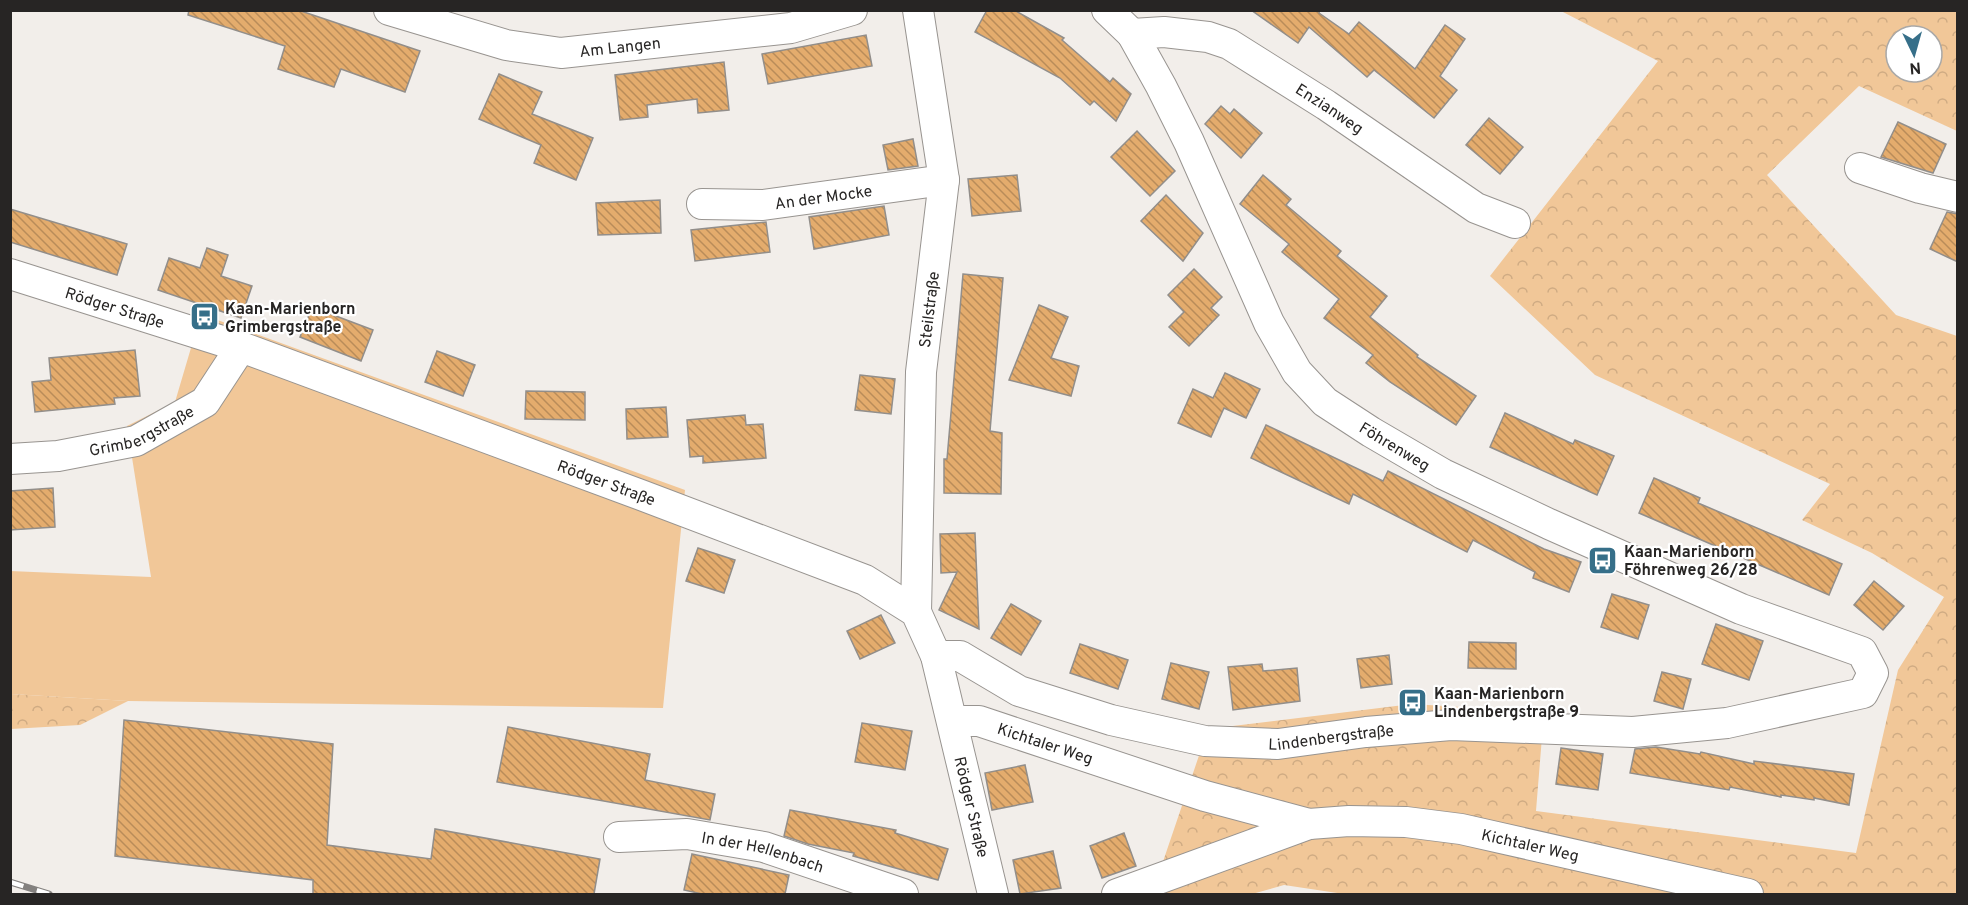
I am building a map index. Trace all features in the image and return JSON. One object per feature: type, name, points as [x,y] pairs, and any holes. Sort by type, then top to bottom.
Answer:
[{"type":"street","name":"Am Langen","points":[[389,10],[506,45],[561,53],[791,28],[852,10]]},
{"type":"street","name":"Steilstraße","points":[[916,612],[921,372],[944,180],[918,10]]},
{"type":"street","name":"Föhrenweg","points":[[1107,10],[1132,34],[1189,142],[1269,323],[1297,372],[1325,402],[1443,474],[1550,524],[1741,609],[1862,652],[1873,673]]},
{"type":"street","name":"Enzianweg","points":[[1132,34],[1164,32],[1208,37],[1229,44],[1326,105],[1476,208],[1515,223]]},
{"type":"street","points":[[1860,168],[1920,189],[1958,197]]},
{"type":"street","name":"An der Mocke","points":[[702,204],[763,205],[944,180]]},
{"type":"street","name":"Rödger Straße","points":[[10,274],[241,347],[865,580],[916,612],[936,656],[993,894]]},
{"type":"street","name":"Grimbergstraße","points":[[10,459],[58,456],[136,441],[206,402],[241,347]]},
{"type":"street","name":"Lindenbergstraße","points":[[936,656],[960,656],[1019,691],[1111,720],[1205,741],[1278,744],[1366,732],[1451,724],[1633,732],[1727,723],[1863,693],[1873,673]]},
{"type":"street","name":"Kichtaler Weg","points":[[953,721],[979,721],[1205,796],[1309,824]]},
{"type":"street","name":"Kichtaler Weg","points":[[1117,894],[1309,824],[1350,821],[1406,822],[1461,830],[1748,894]]},
{"type":"street","name":"In der Hellenbach","points":[[619,837],[687,834],[764,847],[903,894]]},
{"type":"green space","points":[[1561,11],[1957,11],[1957,131],[1859,86],[1767,175],[1896,315],[1957,336],[1957,894],[1344,894],[1284,885],[1252,894],[1152,894],[1208,729],[1412,704],[1544,712],[1536,811],[1856,853],[1898,670],[1944,597],[1872,553],[1802,520],[1830,484],[1595,375],[1490,276],[1658,61]]},
{"type":"green space","points":[[201,314],[685,490],[663,708],[128,701],[11,694],[10,571],[151,577],[127,426],[175,402]]},
{"type":"green space","points":[[11,694],[128,701],[80,725],[11,729]]},
{"type":"building","points":[[189,10],[298,10],[420,51],[405,92],[341,69],[334,87],[278,69],[285,46],[188,15]]},
{"type":"building","points":[[987,10],[1014,10],[1064,38],[1062,40],[1110,82],[1113,78],[1131,94],[1116,121],[1094,101],[1090,105],[1060,78],[975,32]]},
{"type":"building","points":[[1251,10],[1320,10],[1319,13],[1349,34],[1359,22],[1415,69],[1445,25],[1465,39],[1440,76],[1457,90],[1434,118],[1374,70],[1367,77],[1309,27],[1298,43]]},
{"type":"building","points":[[866,35],[872,66],[768,84],[762,54]]},
{"type":"building","points":[[724,62],[729,110],[698,113],[697,99],[647,105],[648,117],[620,120],[615,75]]},
{"type":"building","points":[[499,74],[542,92],[532,114],[593,138],[576,180],[534,163],[541,145],[479,119]]},
{"type":"building","points":[[1221,106],[1230,114],[1234,109],[1262,133],[1241,158],[1205,124]]},
{"type":"building","points":[[1489,118],[1523,147],[1500,174],[1466,145]]},
{"type":"building","points":[[1898,122],[1946,144],[1933,173],[1881,157]]},
{"type":"building","points":[[1137,131],[1175,171],[1150,196],[1111,157]]},
{"type":"building","points":[[913,139],[918,166],[888,170],[883,145]]},
{"type":"building","points":[[1017,175],[1021,211],[972,216],[968,179]]},
{"type":"building","points":[[1263,175],[1291,199],[1286,205],[1341,251],[1337,256],[1387,296],[1370,317],[1418,355],[1417,357],[1476,396],[1456,425],[1390,382],[1366,363],[1373,355],[1324,318],[1339,299],[1282,252],[1289,244],[1240,204]]},
{"type":"building","points":[[1166,195],[1203,233],[1183,261],[1141,221]]},
{"type":"building","points":[[660,200],[661,233],[598,235],[596,203]]},
{"type":"building","points":[[884,206],[889,235],[814,249],[809,217]]},
{"type":"building","points":[[10,209],[127,244],[117,275],[10,242]]},
{"type":"building","points":[[1947,212],[1958,214],[1958,262],[1930,249]]},
{"type":"building","points":[[766,222],[770,252],[695,261],[691,230]]},
{"type":"building","points":[[207,248],[228,255],[221,276],[252,286],[241,318],[158,290],[169,258],[200,268]]},
{"type":"building","points":[[1194,269],[1222,297],[1211,308],[1219,315],[1189,346],[1169,327],[1184,312],[1168,295]]},
{"type":"building","points":[[963,274],[1003,278],[990,431],[1002,433],[1001,494],[944,493],[944,459],[947,459]]},
{"type":"building","points":[[1039,305],[1068,317],[1051,358],[1079,366],[1071,396],[1009,380]]},
{"type":"building","points":[[312,307],[373,330],[361,361],[300,337]]},
{"type":"building","points":[[135,350],[140,396],[114,398],[115,404],[35,412],[32,382],[51,380],[49,358]]},
{"type":"building","points":[[437,351],[475,365],[463,396],[425,382]]},
{"type":"building","points":[[1225,373],[1260,389],[1246,418],[1224,408],[1211,437],[1178,423],[1193,389],[1213,398]]},
{"type":"building","points":[[860,375],[895,379],[891,414],[855,410]]},
{"type":"building","points":[[526,391],[585,392],[585,420],[525,419]]},
{"type":"building","points":[[666,407],[668,437],[627,439],[626,409]]},
{"type":"building","points":[[1505,413],[1573,444],[1575,440],[1614,456],[1597,495],[1490,447]]},
{"type":"building","points":[[745,415],[746,425],[763,424],[766,458],[703,463],[703,456],[690,457],[687,420]]},
{"type":"building","points":[[1266,425],[1383,481],[1388,471],[1544,549],[1581,562],[1569,592],[1533,578],[1535,572],[1473,540],[1467,552],[1353,494],[1349,504],[1251,458]]},
{"type":"building","points":[[1654,478],[1700,498],[1698,503],[1842,564],[1829,595],[1639,513]]},
{"type":"building","points":[[53,488],[55,527],[10,530],[10,491]]},
{"type":"building","points":[[975,533],[979,629],[939,610],[957,572],[941,573],[940,534]]},
{"type":"building","points":[[698,548],[735,560],[724,593],[686,581]]},
{"type":"building","points":[[1874,581],[1904,606],[1883,630],[1854,605]]},
{"type":"building","points":[[1612,594],[1649,605],[1638,639],[1601,627]]},
{"type":"building","points":[[1011,604],[1041,621],[1021,655],[991,638]]},
{"type":"building","points":[[881,615],[895,643],[860,659],[847,631]]},
{"type":"building","points":[[1716,624],[1763,641],[1749,680],[1702,664]]},
{"type":"building","points":[[1469,642],[1516,643],[1516,669],[1468,668]]},
{"type":"building","points":[[1080,644],[1128,660],[1118,689],[1070,673]]},
{"type":"building","points":[[1389,655],[1392,684],[1361,688],[1357,659]]},
{"type":"building","points":[[1171,663],[1209,672],[1199,709],[1162,699]]},
{"type":"building","points":[[1262,664],[1263,671],[1297,668],[1300,701],[1233,710],[1228,667]]},
{"type":"building","points":[[1662,672],[1691,679],[1683,709],[1654,701]]},
{"type":"building","points":[[124,720],[333,744],[327,845],[431,859],[435,829],[600,859],[594,894],[313,894],[313,880],[115,856]]},
{"type":"building","points":[[862,723],[912,731],[905,770],[855,762]]},
{"type":"building","points":[[508,727],[650,754],[645,780],[715,794],[710,820],[497,782]]},
{"type":"building","points":[[1656,747],[1700,754],[1701,752],[1754,764],[1754,761],[1854,774],[1849,805],[1814,798],[1814,800],[1781,795],[1781,797],[1730,787],[1729,790],[1630,773],[1635,749]]},
{"type":"building","points":[[1561,748],[1603,754],[1598,790],[1556,784]]},
{"type":"building","points":[[1025,765],[1033,802],[992,810],[985,773]]},
{"type":"building","points":[[790,810],[896,830],[895,833],[948,849],[938,880],[853,856],[854,853],[808,844],[784,836]]},
{"type":"building","points":[[1124,833],[1136,866],[1102,878],[1090,846]]},
{"type":"building","points":[[1053,851],[1061,888],[1020,894],[1013,860]]},
{"type":"building","points":[[692,854],[789,875],[785,894],[702,894],[684,890]]},
{"type":"railway","points":[[10,882],[49,894]]},
{"type":"place","name":"Kaan-Marienborn Grimbergstraße","points":[[204,317]]},
{"type":"place","name":"Kaan-Marienborn Föhrenweg 26/28","points":[[1603,560]]},
{"type":"place","name":"Kaan-Marienborn Lindenbergstraße 9","points":[[1413,702]]}]
